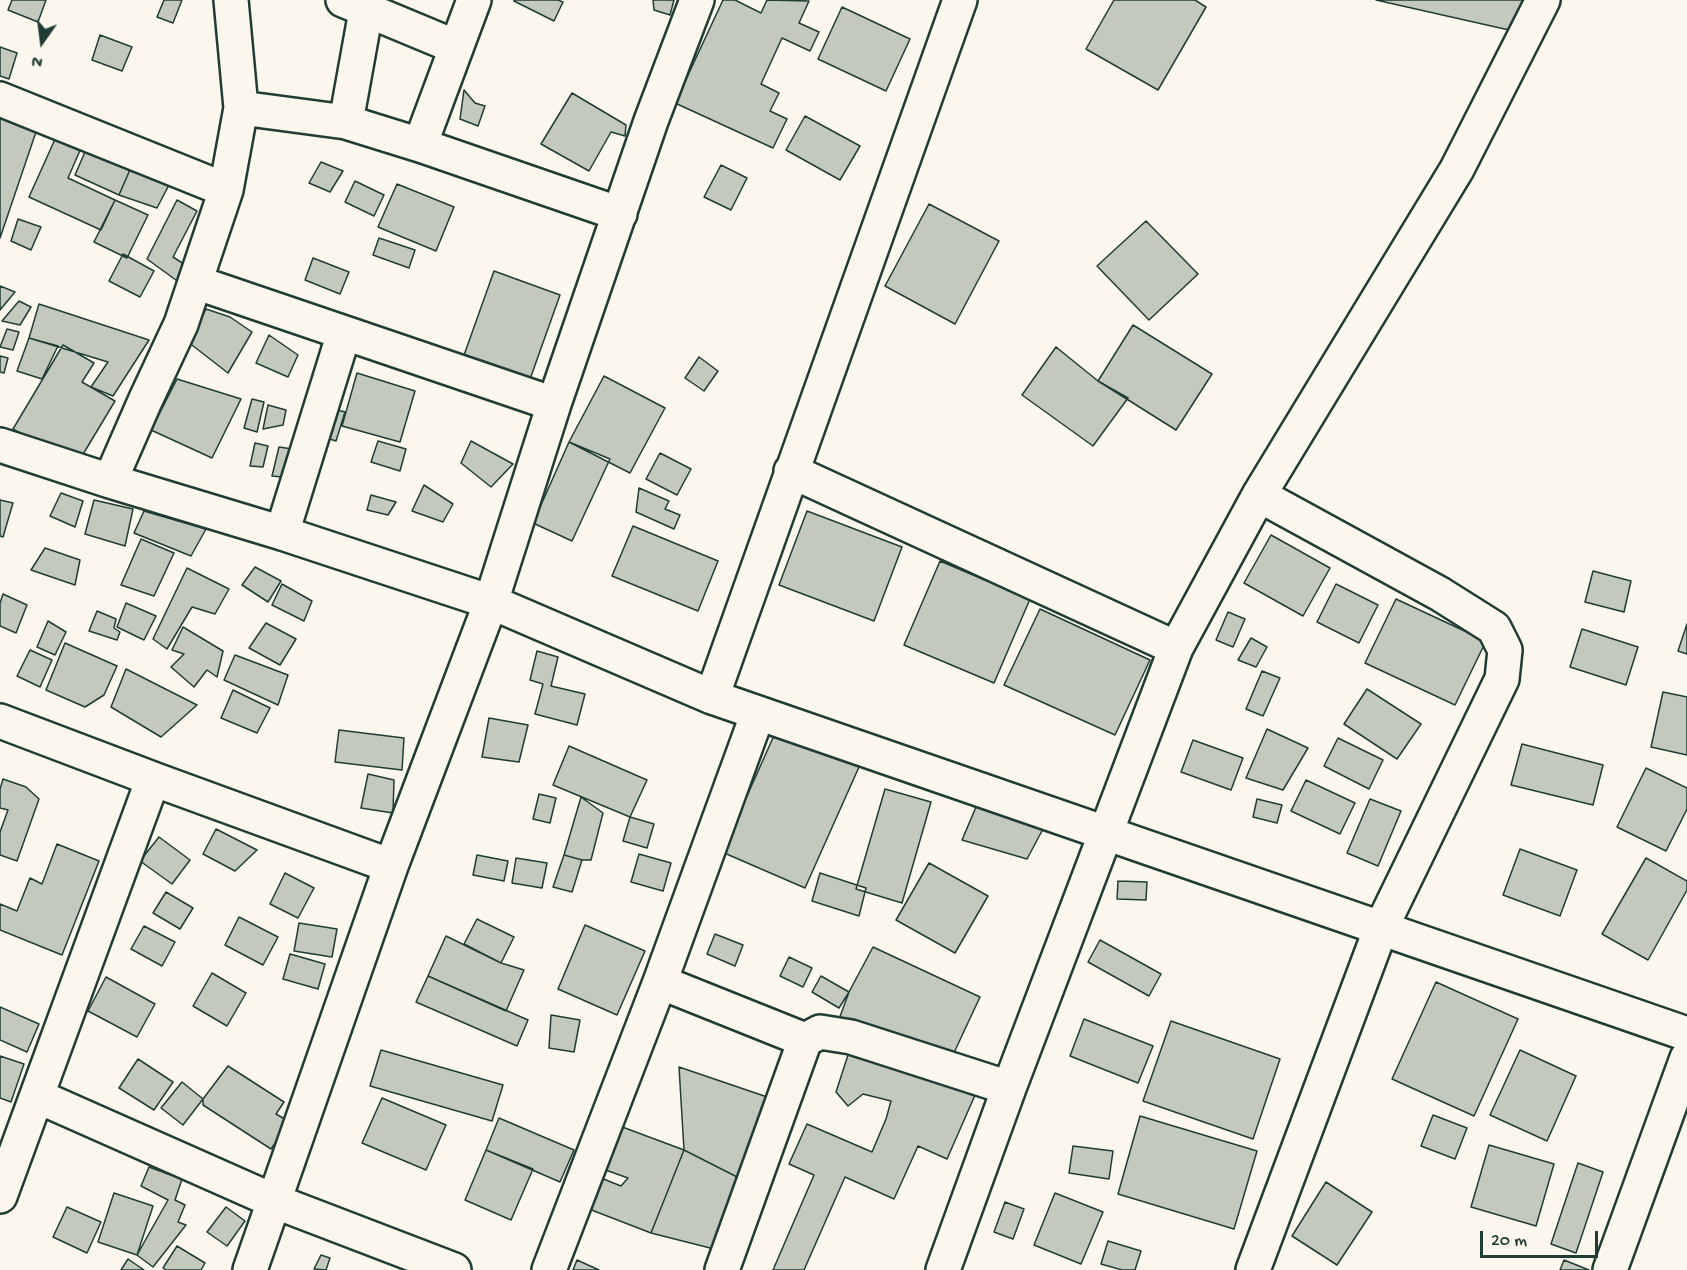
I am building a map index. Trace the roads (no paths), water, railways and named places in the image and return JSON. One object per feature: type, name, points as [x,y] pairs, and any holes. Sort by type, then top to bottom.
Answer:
[{"type":"street","points":[[110,482],[181,324],[226,190],[241,108],[231,0]]},
{"type":"street","points":[[420,145],[474,0]]},
{"type":"street","points":[[250,1270],[391,866],[491,602],[554,404],[651,121],[698,0]]},
{"type":"street","points":[[712,697],[960,0]]},
{"type":"street","points":[[943,1270],[1009,1088],[1176,648],[1259,495],[1457,169],[1543,0]]},
{"type":"street","points":[[346,122],[355,5],[456,47]]},
{"type":"street","points":[[0,99],[226,190]]},
{"type":"street","points":[[241,108],[346,122],[620,213]]},
{"type":"street","points":[[195,282],[554,404]]},
{"type":"street","points":[[282,533],[344,333]]},
{"type":"street","points":[[0,445],[110,482],[282,533],[491,602],[712,697],[1687,1034]]},
{"type":"street","points":[[791,471],[1176,648]]},
{"type":"street","points":[[1253,1270],[1381,928],[1502,679],[1505,650],[1494,628],[1440,594],[1259,495]]},
{"type":"street","points":[[549,1270],[660,982],[758,713]]},
{"type":"street","points":[[0,721],[391,866]]},
{"type":"street","points":[[0,1196],[153,779]]},
{"type":"street","points":[[660,982],[805,1040]]},
{"type":"street","points":[[722,1270],[805,1040],[820,1032],[851,1037],[1009,1088]]},
{"type":"street","points":[[1610,1270],[1687,1058]]},
{"type":"street","points":[[37,1096],[274,1201],[454,1270]]}]
